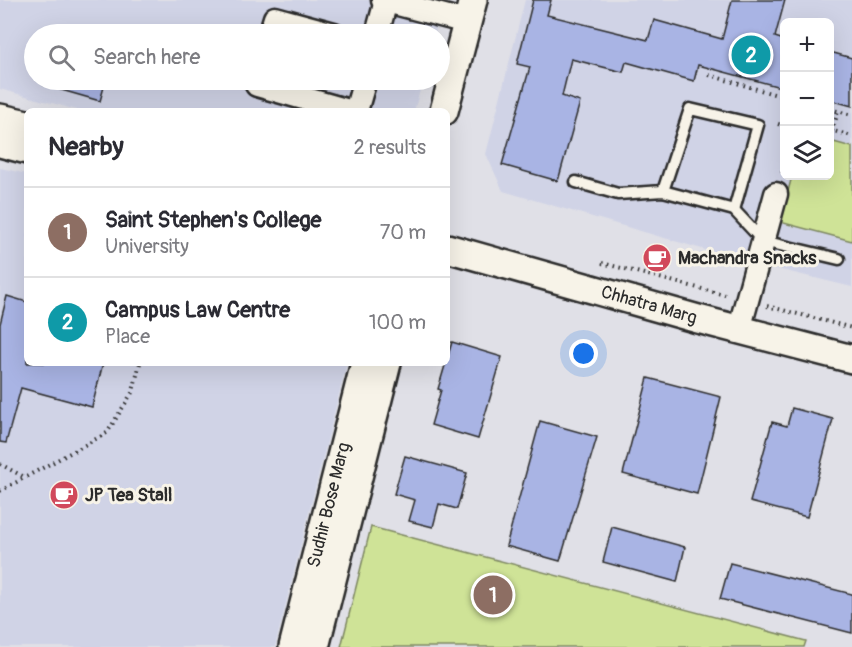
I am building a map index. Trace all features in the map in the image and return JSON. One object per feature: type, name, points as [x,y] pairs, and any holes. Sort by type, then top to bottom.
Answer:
[{"type":"street","points":[[379,24],[385,0],[470,11],[450,88]]},
{"type":"street","points":[[273,24],[275,18],[297,24]]},
{"type":"street","points":[[272,90],[338,108]]},
{"type":"street","points":[[357,108],[362,90]]},
{"type":"street","points":[[445,108],[449,90]]},
{"type":"street","points":[[0,118],[24,123]]},
{"type":"street","points":[[0,143],[24,149]]},
{"type":"street","points":[[739,330],[776,194]]},
{"type":"street","name":"Chhatra Marg","points":[[450,249],[739,330],[852,359]]},
{"type":"street","name":"Sudhir Bose Marg","points":[[294,647],[364,366]]},
{"type":"street","name":"Sudhir Bose Marg","points":[[315,647],[386,366]]},
{"type":"lane","points":[[663,191],[690,109],[758,125],[734,210]]},
{"type":"lane","points":[[576,182],[618,194],[663,191],[734,210],[763,241],[839,259]]},
{"type":"path","points":[[709,75],[780,96]]},
{"type":"path","points":[[834,110],[852,115]]},
{"type":"path","points":[[832,126],[838,111]]},
{"type":"path","points":[[834,131],[852,136]]},
{"type":"path","points":[[597,262],[852,328]]},
{"type":"path","points":[[0,490],[108,433],[133,391],[139,366]]},
{"type":"path","points":[[0,464],[26,478]]},
{"type":"shaded area","points":[[0,0],[442,0],[437,24],[24,24],[24,90],[420,90],[415,108],[70,108],[0,89]]},
{"type":"shaded area","points":[[525,0],[852,0],[852,287],[740,260],[503,191],[486,154]]},
{"type":"shaded area","points":[[0,168],[24,173],[24,366],[346,366],[275,647],[0,647]]},
{"type":"green space","points":[[834,142],[852,147],[852,241],[780,222],[791,180],[834,180]]},
{"type":"green space","points":[[371,527],[806,641],[804,647],[341,647]]},
{"type":"building","points":[[533,0],[551,0],[547,15],[648,40],[654,20],[722,39],[732,0],[785,0],[775,37],[780,39],[780,87],[698,65],[694,81],[626,62],[623,72],[571,59],[562,96],[580,102],[558,181],[502,165],[530,67],[517,64]]},
{"type":"building","points":[[834,53],[852,58],[852,106],[834,101]]},
{"type":"building","points":[[62,90],[103,90],[100,101]]},
{"type":"building","points":[[7,296],[24,301],[24,366],[102,366],[92,407],[21,388],[6,443],[0,442],[0,324]]},
{"type":"building","points":[[452,342],[502,357],[478,439],[431,425],[445,366],[450,366]]},
{"type":"building","points":[[648,378],[721,397],[697,494],[623,474]]},
{"type":"building","points":[[792,408],[833,419],[807,517],[750,502],[772,422],[787,426]]},
{"type":"building","points":[[540,421],[597,437],[560,561],[506,546]]},
{"type":"building","points":[[405,456],[467,473],[457,509],[439,504],[433,527],[409,521],[415,500],[394,494]]},
{"type":"building","points":[[612,527],[685,547],[677,582],[603,562]]},
{"type":"building","points":[[730,563],[852,594],[852,633],[720,599]]},
{"type":"place","name":"Campus Law Centre","points":[[751,55]]},
{"type":"place","name":"Machandra Snacks","points":[[657,258]]},
{"type":"place","name":"JP Tea Stall","points":[[64,495]]},
{"type":"place","name":"Saint Stephen's College","points":[[493,595]]}]
